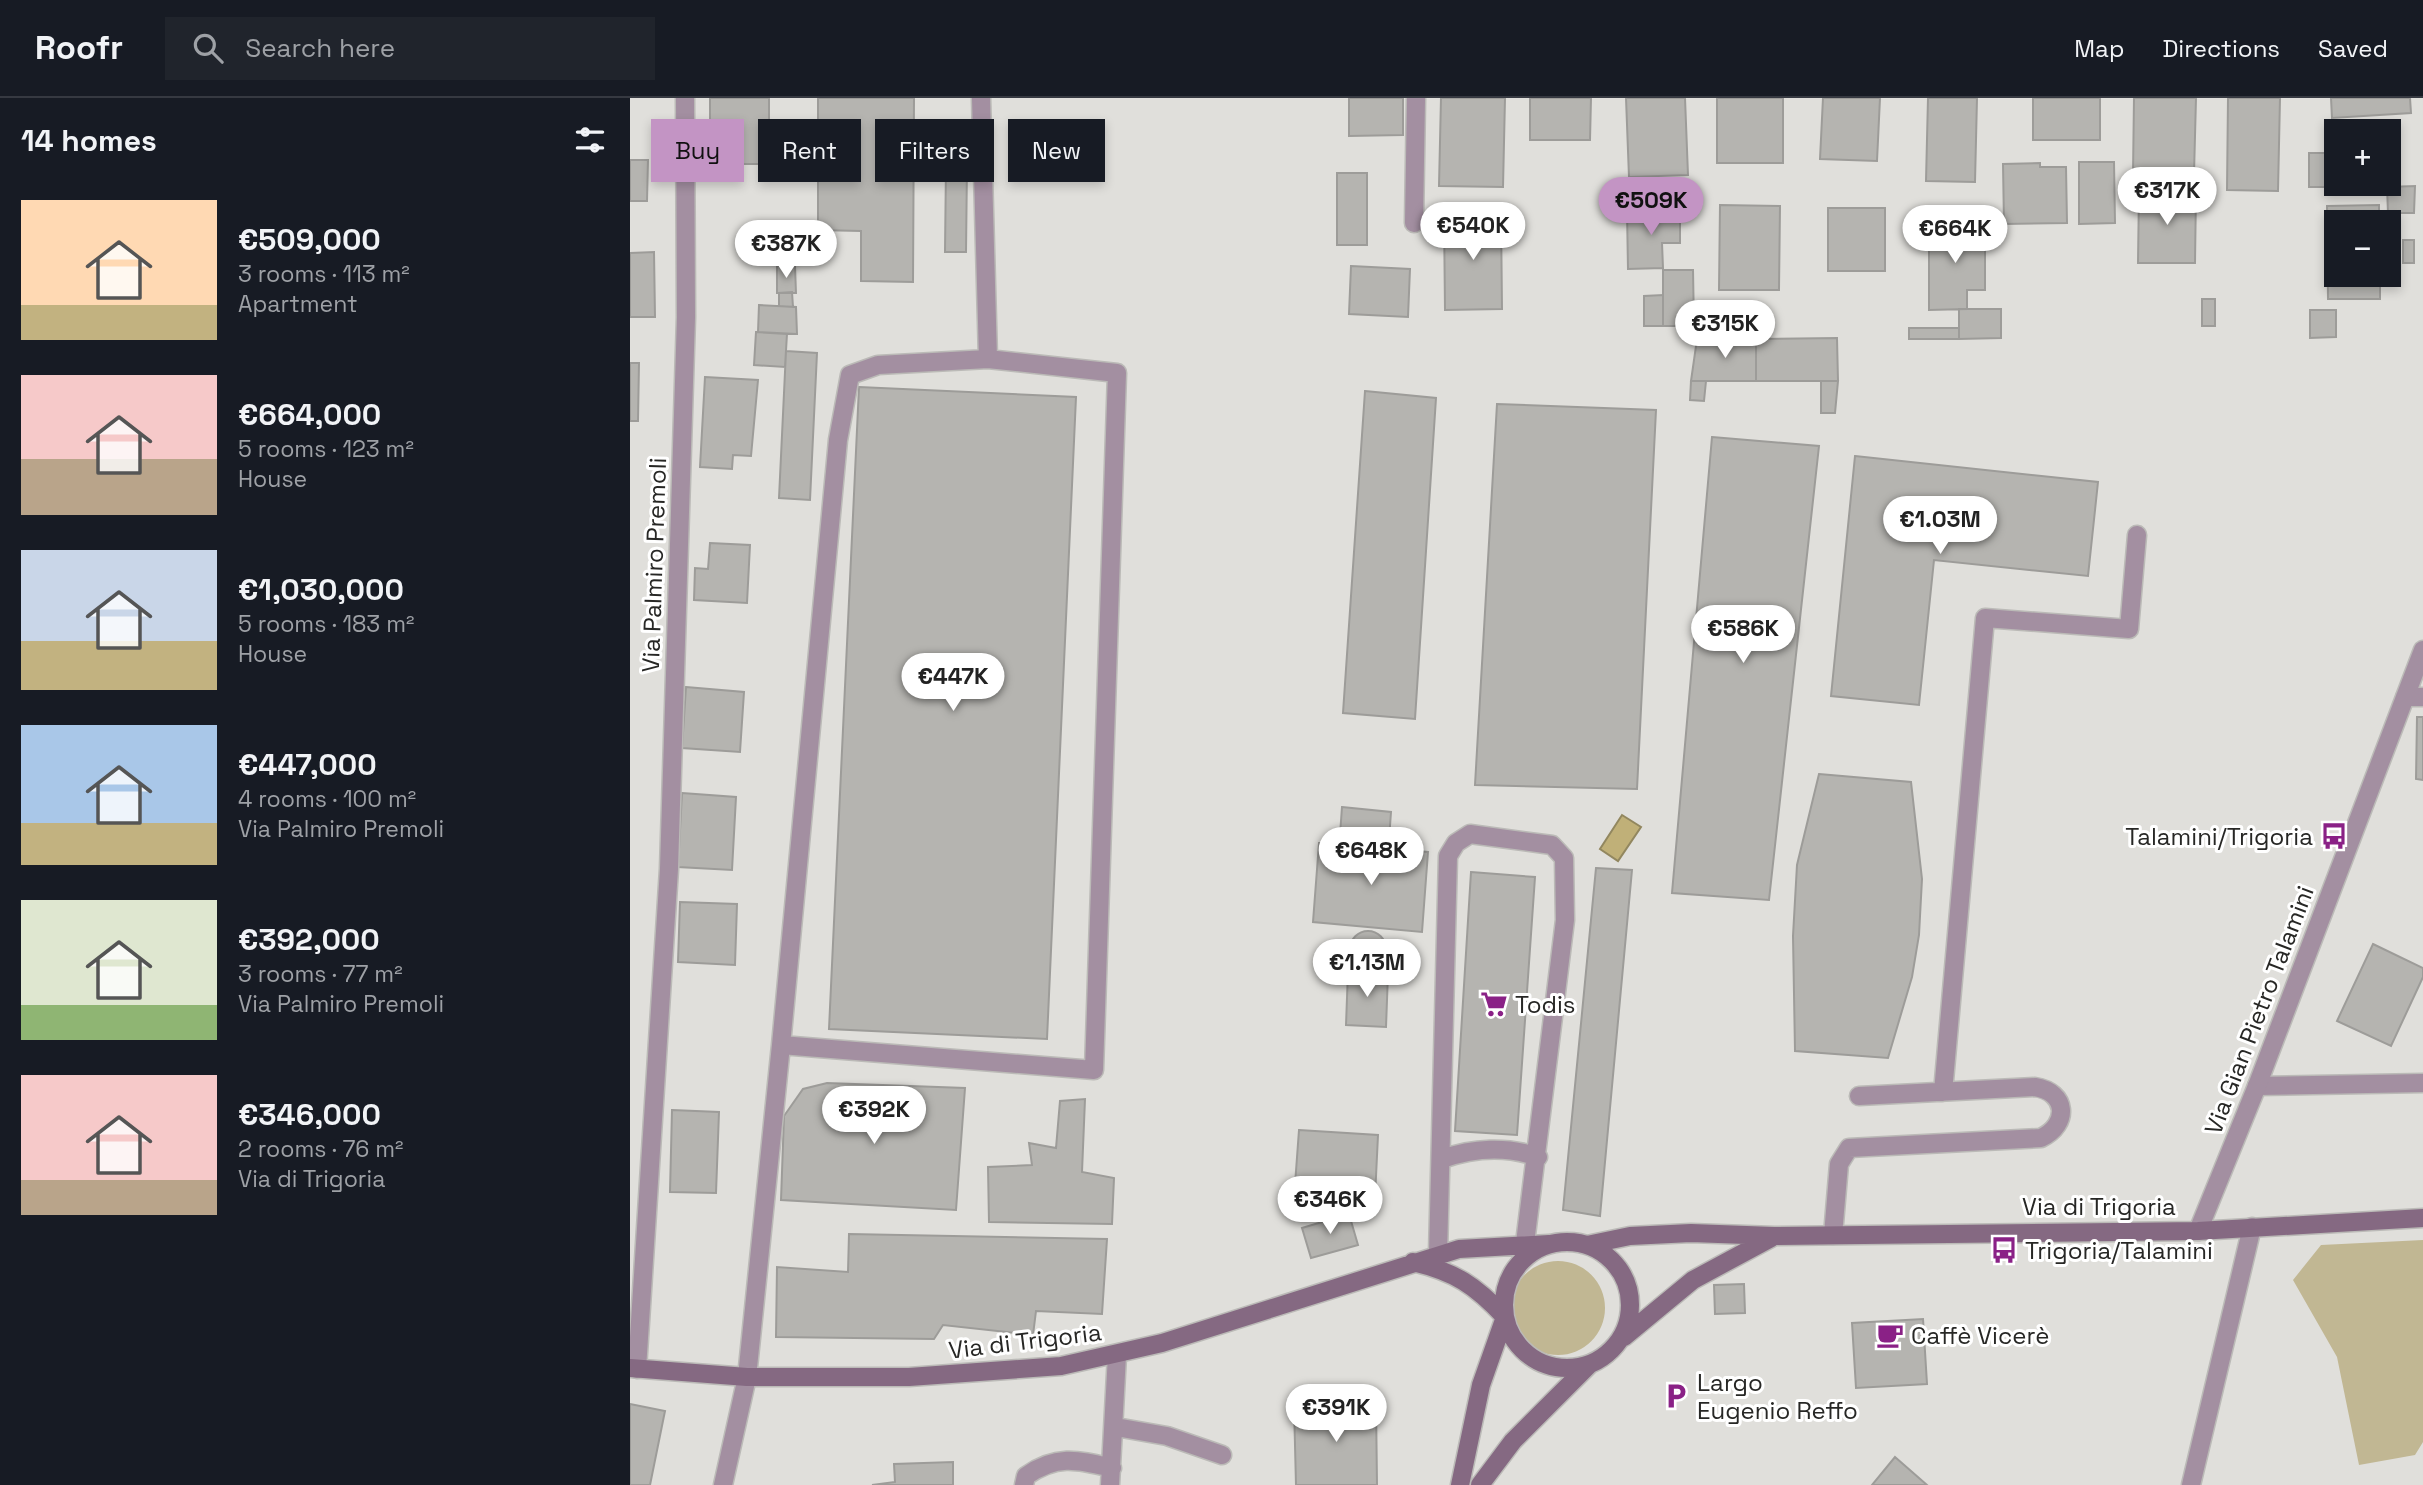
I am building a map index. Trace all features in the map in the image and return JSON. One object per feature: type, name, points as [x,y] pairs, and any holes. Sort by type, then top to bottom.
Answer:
[{"type":"street","name":"Via Palmiro Premoli","points":[[633,1368],[670,869],[686,317],[685,98]]},
{"type":"street","points":[[981,98],[988,359]]},
{"type":"street","points":[[1414,223],[1416,98]]},
{"type":"street","points":[[723,1485],[747,1377],[838,440],[850,375],[878,365],[988,359],[1117,373],[1094,1070],[781,1045]]},
{"type":"street","points":[[1943,1092],[1984,618],[2129,629],[2137,535]]},
{"type":"street","name":"Via Gian Pietro Talamini","points":[[2198,1231],[2257,1086],[2423,650]]},
{"type":"street","points":[[2404,697],[2423,697]]},
{"type":"street","points":[[1438,1254],[1448,856],[1456,843],[1470,834],[1552,845],[1564,858],[1565,920],[1538,1157],[1525,1243]]},
{"type":"street","points":[[2257,1086],[2423,1083]]},
{"type":"street","points":[[1833,1235],[1839,1164],[1849,1148],[2042,1138],[2058,1125],[2062,1113],[2061,1102],[2047,1089],[1859,1096]]},
{"type":"street","points":[[1442,1159],[1464,1151],[1518,1150],[1538,1157]]},
{"type":"street","name":"Via di Trigoria","points":[[1587,1245],[1653,1234],[1774,1236],[2198,1231],[2423,1218]]},
{"type":"street","points":[[2191,1485],[2252,1227]]},
{"type":"street","name":"Via di Trigoria","points":[[1620,1341],[1693,1280],[1738,1253],[1774,1236]]},
{"type":"street","points":[[1460,1485],[1481,1385],[1505,1317],[1506,1289],[1518,1265],[1532,1252],[1549,1244],[1568,1242],[1587,1245],[1604,1254],[1618,1267],[1627,1284],[1630,1304],[1628,1323],[1620,1341],[1606,1356],[1589,1365],[1513,1441],[1480,1485]]},
{"type":"street","name":"Via di Trigoria","points":[[633,1368],[747,1377],[951,1376],[1061,1366],[1117,1355],[1438,1254],[1459,1249],[1525,1243],[1549,1244]]},
{"type":"street","points":[[1413,1262],[1446,1270],[1472,1284],[1505,1317],[1512,1337],[1527,1354],[1546,1365],[1567,1369],[1589,1365]]},
{"type":"street","points":[[1024,1485],[1026,1476],[1041,1465],[1073,1459],[1111,1477],[1116,1427],[1117,1355]]},
{"type":"street","points":[[1116,1427],[1167,1436],[1222,1455]]},
{"type":"shaded area","points":[[1622,815],[1641,827],[1618,861],[1600,849]]},
{"type":"shaded area","points":[[2423,1240],[2423,1442],[2415,1455],[2359,1465],[2337,1357],[2293,1280],[2321,1245]]},
{"type":"shaded area","points":[[1558,1261],[1576,1264],[1591,1275],[1602,1290],[1605,1308],[1602,1326],[1591,1341],[1576,1352],[1558,1355],[1540,1352],[1525,1341],[1514,1326],[1511,1308],[1514,1290],[1525,1275],[1540,1264]]},
{"type":"building","points":[[710,98],[769,98],[769,119],[758,119],[758,164],[744,164],[744,119],[710,119]]},
{"type":"building","points":[[818,98],[914,98],[914,119],[875,119],[875,182],[914,182],[913,282],[861,281],[861,231],[818,230],[818,182],[861,182],[861,119],[818,119]]},
{"type":"building","points":[[1349,98],[1403,98],[1403,135],[1349,136]]},
{"type":"building","points":[[1441,98],[1505,98],[1503,187],[1439,186]]},
{"type":"building","points":[[1530,98],[1591,98],[1590,140],[1530,140]]},
{"type":"building","points":[[1626,98],[1685,98],[1688,175],[1629,177]]},
{"type":"building","points":[[1717,98],[1783,98],[1783,163],[1717,163]]},
{"type":"building","points":[[1823,98],[1880,98],[1877,161],[1820,159]]},
{"type":"building","points":[[1928,98],[1977,98],[1975,182],[1926,181]]},
{"type":"building","points":[[2033,98],[2100,98],[2100,140],[2033,140]]},
{"type":"building","points":[[2134,98],[2196,98],[2194,174],[2133,174]]},
{"type":"building","points":[[2228,98],[2280,98],[2278,191],[2227,190]]},
{"type":"building","points":[[2331,98],[2410,98],[2411,113],[2332,118]]},
{"type":"building","points":[[2309,153],[2324,153],[2324,187],[2309,187]]},
{"type":"building","points":[[630,160],[648,160],[647,201],[630,201]]},
{"type":"building","points":[[2079,162],[2114,162],[2115,223],[2079,224]]},
{"type":"building","points":[[2040,163],[2040,167],[2066,167],[2067,223],[2004,224],[2003,164]]},
{"type":"building","points":[[1337,173],[1367,173],[1367,245],[1337,245]]},
{"type":"building","points":[[946,182],[967,182],[966,252],[945,252]]},
{"type":"building","points":[[2401,186],[2415,186],[2414,213],[2388,210],[2387,196],[2401,196]]},
{"type":"building","points":[[2139,191],[2196,192],[2195,263],[2138,263]]},
{"type":"building","points":[[1720,205],[1780,206],[1779,290],[1719,290]]},
{"type":"building","points":[[2379,205],[2379,210],[2327,210],[2327,206]]},
{"type":"building","points":[[1828,208],[1885,208],[1885,271],[1828,271]]},
{"type":"building","points":[[1627,211],[1680,211],[1680,243],[1662,243],[1663,268],[1628,269]]},
{"type":"building","points":[[1444,214],[1501,214],[1502,309],[1445,310]]},
{"type":"building","points":[[1929,226],[1985,226],[1985,290],[1967,290],[1967,309],[1929,310]]},
{"type":"building","points":[[2403,240],[2414,240],[2414,263],[2403,263]]},
{"type":"building","points":[[654,252],[655,317],[630,317],[630,253]]},
{"type":"building","points":[[777,266],[795,266],[796,293],[777,293]]},
{"type":"building","points":[[1351,266],[1410,269],[1408,317],[1349,314]]},
{"type":"building","points":[[1663,270],[1693,270],[1694,326],[1663,326]]},
{"type":"building","points":[[2328,287],[2380,287],[2380,299],[2328,299]]},
{"type":"building","points":[[792,292],[793,307],[779,306],[779,293]]},
{"type":"building","points":[[1663,295],[1663,326],[1644,326],[1644,296]]},
{"type":"building","points":[[2202,299],[2215,299],[2215,326],[2202,326]]},
{"type":"building","points":[[759,305],[796,307],[797,334],[758,332]]},
{"type":"building","points":[[1959,309],[2001,309],[2001,338],[1959,339]]},
{"type":"building","points":[[2310,310],[2336,310],[2336,337],[2310,338]]},
{"type":"building","points":[[1909,328],[1959,328],[1959,339],[1909,339]]},
{"type":"building","points":[[756,332],[787,334],[785,367],[754,365]]},
{"type":"building","points":[[1837,338],[1838,381],[1756,381],[1756,339]]},
{"type":"building","points":[[1697,339],[1756,339],[1756,381],[1691,381]]},
{"type":"building","points":[[786,351],[817,353],[810,500],[779,498]]},
{"type":"building","points":[[630,363],[639,363],[638,421],[630,421]]},
{"type":"building","points":[[705,377],[758,380],[751,456],[733,455],[732,469],[700,467]]},
{"type":"building","points":[[1691,381],[1706,381],[1704,401],[1690,400]]},
{"type":"building","points":[[1821,381],[1838,381],[1835,413],[1821,413]]},
{"type":"building","points":[[859,387],[1076,397],[1047,1039],[829,1029]]},
{"type":"building","points":[[1365,391],[1436,398],[1415,719],[1343,713]]},
{"type":"building","points":[[1497,404],[1656,410],[1637,789],[1475,785]]},
{"type":"building","points":[[1712,437],[1819,446],[1769,900],[1672,893]]},
{"type":"building","points":[[1855,456],[2098,482],[2088,576],[1934,560],[1919,705],[1831,696]]},
{"type":"building","points":[[710,543],[750,545],[747,603],[694,600],[695,568],[708,569]]},
{"type":"building","points":[[686,687],[744,692],[740,752],[682,748]]},
{"type":"building","points":[[2417,717],[2423,717],[2423,780],[2416,779]]},
{"type":"building","points":[[1819,774],[1911,782],[1922,879],[1919,935],[1912,977],[1888,1058],[1795,1051],[1793,936],[1797,865]]},
{"type":"building","points":[[682,793],[736,797],[732,870],[678,867]]},
{"type":"building","points":[[1342,807],[1391,812],[1389,840],[1340,835]]},
{"type":"building","points":[[1319,843],[1428,852],[1422,932],[1313,922]]},
{"type":"building","points":[[1596,868],[1632,870],[1600,1216],[1563,1210]]},
{"type":"building","name":"Todis","points":[[1471,872],[1535,877],[1517,1135],[1455,1131]]},
{"type":"building","points":[[680,902],[737,904],[735,965],[678,962]]},
{"type":"building","points":[[1368,931],[1381,936],[1386,949],[1381,962],[1368,967],[1355,962],[1350,949],[1355,936]]},
{"type":"building","points":[[2373,944],[2423,968],[2423,977],[2391,1046],[2337,1021]]},
{"type":"building","points":[[1348,971],[1388,973],[1386,1027],[1346,1025]]},
{"type":"building","points":[[827,1083],[965,1088],[956,1210],[781,1200],[784,1116],[803,1089]]},
{"type":"building","points":[[1085,1099],[1082,1172],[1114,1178],[1112,1224],[989,1222],[988,1167],[1032,1165],[1029,1143],[1056,1148],[1060,1101]]},
{"type":"building","points":[[672,1110],[719,1112],[716,1193],[670,1192]]},
{"type":"building","points":[[1299,1130],[1378,1135],[1375,1197],[1321,1194],[1319,1213],[1293,1212]]},
{"type":"building","points":[[1349,1214],[1358,1245],[1311,1258],[1302,1228]]},
{"type":"building","points":[[849,1234],[1107,1239],[1102,1314],[1036,1311],[1033,1335],[943,1325],[934,1339],[776,1337],[777,1267],[848,1272]]},
{"type":"building","points":[[1744,1284],[1745,1313],[1715,1314],[1714,1285]]},
{"type":"building","points":[[1923,1319],[1927,1384],[1856,1388],[1852,1323]]},
{"type":"building","points":[[1376,1403],[1377,1485],[1296,1485],[1294,1405]]},
{"type":"building","points":[[630,1404],[665,1411],[650,1485],[630,1485]]},
{"type":"building","points":[[1895,1457],[1927,1485],[1872,1485]]},
{"type":"building","points":[[953,1462],[953,1485],[872,1485],[895,1482],[894,1464]]},
{"type":"place","name":"Talamini/Trigoria","points":[[2334,836]]},
{"type":"place","name":"Todis","points":[[1494,1004]]},
{"type":"place","name":"Trigoria/Talamini","points":[[2004,1250]]},
{"type":"place","name":"Caffè Vicerè","points":[[1890,1335]]},
{"type":"place","name":"Largo Eugenio Reffo","points":[[1676,1396]]}]
